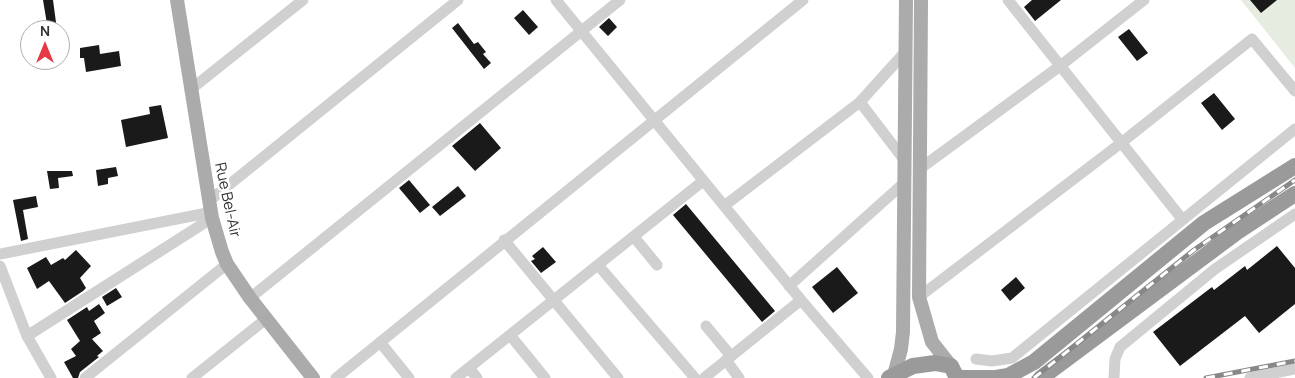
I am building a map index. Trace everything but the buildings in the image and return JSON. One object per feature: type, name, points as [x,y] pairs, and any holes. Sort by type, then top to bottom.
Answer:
[{"type":"highway","points":[[891,377],[923,364],[955,374],[994,378],[1020,371],[1204,223],[1295,166]]},
{"type":"highway","points":[[1041,378],[1237,232],[1295,194]]},
{"type":"main road","name":"Rue Bel-Air","points":[[176,0],[211,211],[227,264],[250,298],[313,378]]},
{"type":"main road","points":[[891,377],[902,349],[903,332],[906,0]]},
{"type":"main road","points":[[921,0],[919,298],[932,342],[955,374]]},
{"type":"street","points":[[190,90],[303,0]]},
{"type":"street","points":[[27,336],[211,211],[458,0]]},
{"type":"street","points":[[556,0],[789,286],[868,378]]},
{"type":"street","points":[[250,298],[620,0]]},
{"type":"street","points":[[336,378],[802,0]]},
{"type":"street","points":[[1008,0],[1182,219]]},
{"type":"street","points":[[921,168],[1060,66],[1144,0]]},
{"type":"street","points":[[919,298],[1121,143],[1252,39],[1295,91]]},
{"type":"street","points":[[724,206],[860,102],[906,51]]},
{"type":"street","points":[[860,102],[906,161]]},
{"type":"street","points":[[976,359],[992,361],[1012,358],[1295,129]]},
{"type":"street","points":[[456,378],[703,181]]},
{"type":"street","points":[[789,286],[905,182]]},
{"type":"street","points":[[0,254],[211,211]]},
{"type":"street","points":[[1114,378],[1115,359],[1120,347],[1215,269],[1295,214]]},
{"type":"street","points":[[634,237],[657,265]]},
{"type":"street","points":[[504,240],[618,378]]},
{"type":"street","points":[[85,378],[227,264]]},
{"type":"street","points":[[598,265],[695,378]]},
{"type":"street","points":[[0,266],[27,336],[51,378]]},
{"type":"street","points":[[704,378],[801,300]]},
{"type":"street","points":[[192,378],[266,319]]},
{"type":"street","points":[[706,326],[729,358],[739,378]]},
{"type":"street","points":[[510,335],[545,378]]},
{"type":"street","points":[[380,342],[409,378]]},
{"type":"street","points":[[469,368],[477,378]]},
{"type":"street","points":[[1250,378],[1295,369]]},
{"type":"shaded area","points":[[1241,0],[1295,0],[1295,68]]},
{"type":"railway","points":[[1034,378],[1194,250],[1295,180]]},
{"type":"railway","points":[[1206,378],[1295,361]]}]
